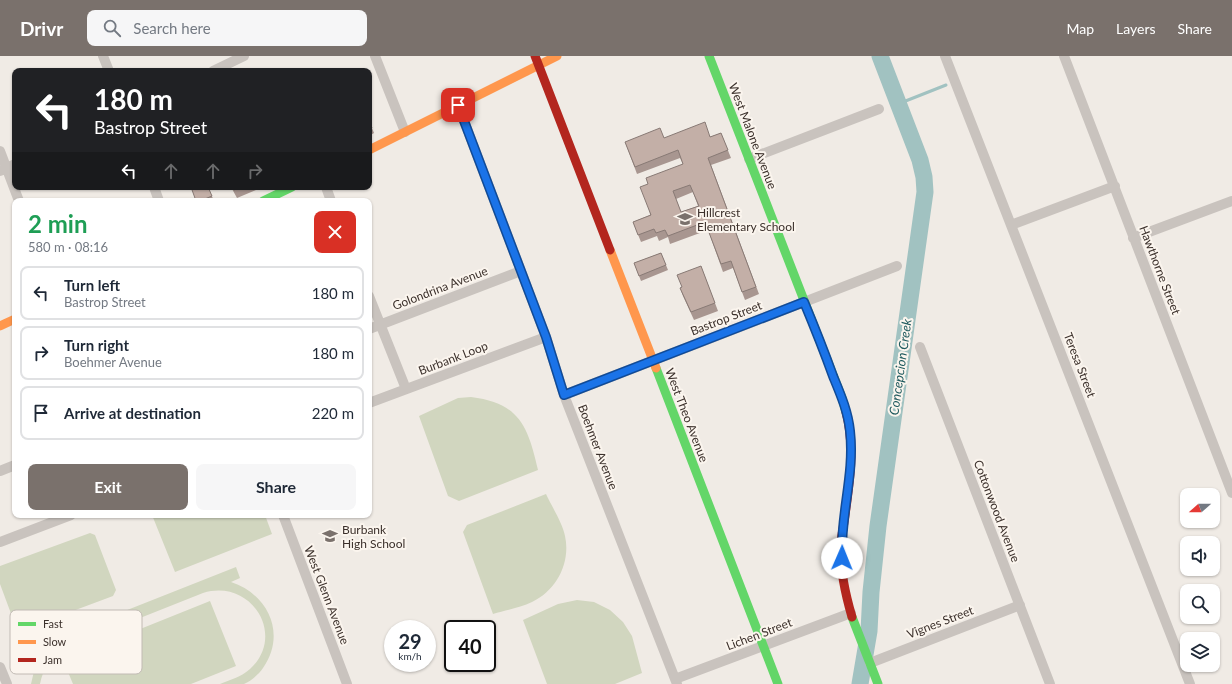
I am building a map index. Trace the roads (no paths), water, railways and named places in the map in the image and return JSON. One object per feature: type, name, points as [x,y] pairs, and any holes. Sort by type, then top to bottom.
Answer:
[{"type":"street","points":[[103,56],[108,68]]},
{"type":"street","points":[[219,68],[244,56]]},
{"type":"street","points":[[375,56],[405,132]]},
{"type":"street","name":"West Theo Avenue","points":[[535,56],[778,684]]},
{"type":"street","points":[[372,148],[557,56]]},
{"type":"street","name":"West Malone Avenue","points":[[709,56],[842,398],[848,417],[851,471],[841,542],[843,580],[851,613],[878,684]]},
{"type":"street","name":"Teresa Street","points":[[945,56],[1190,684]]},
{"type":"street","name":"Hawthorne Street","points":[[1064,56],[1232,493]]},
{"type":"street","name":"Boehmer Avenue","points":[[458,105],[546,337],[564,395],[676,682]]},
{"type":"street","points":[[749,159],[879,109]]},
{"type":"street","points":[[0,151],[12,182]]},
{"type":"street","points":[[1012,225],[1115,186]]},
{"type":"street","points":[[268,198],[286,190]]},
{"type":"street","points":[[1133,238],[1232,201]]},
{"type":"street","name":"Bastrop Street","points":[[564,395],[897,266]]},
{"type":"street","name":"Golondrina Avenue","points":[[372,328],[521,271]]},
{"type":"street","points":[[372,304],[406,389]]},
{"type":"street","points":[[0,326],[12,320]]},
{"type":"street","name":"Burbank Loop","points":[[372,402],[546,337]]},
{"type":"street","name":"Cottonwood Avenue","points":[[920,347],[1050,684]]},
{"type":"street","points":[[0,471],[12,466]]},
{"type":"street","points":[[0,542],[64,518]]},
{"type":"street","name":"West Glenn Avenue","points":[[284,518],[347,684]]},
{"type":"street","name":"Vignes Street","points":[[870,663],[1020,605]]},
{"type":"street","name":"Lichen Street","points":[[676,682],[763,646],[851,613]]},
{"type":"street","points":[[0,667],[4,682]]},
{"type":"waterway","name":"Concepcion Creek","points":[[860,684],[869,631],[871,592],[878,526],[925,192],[924,177],[920,160],[880,56]]},
{"type":"waterway","points":[[898,104],[946,85]]},
{"type":"place","name":"Hillcrest Elementary School","points":[[685,219]]},
{"type":"place","name":"Burbank High School","points":[[330,536]]}]
